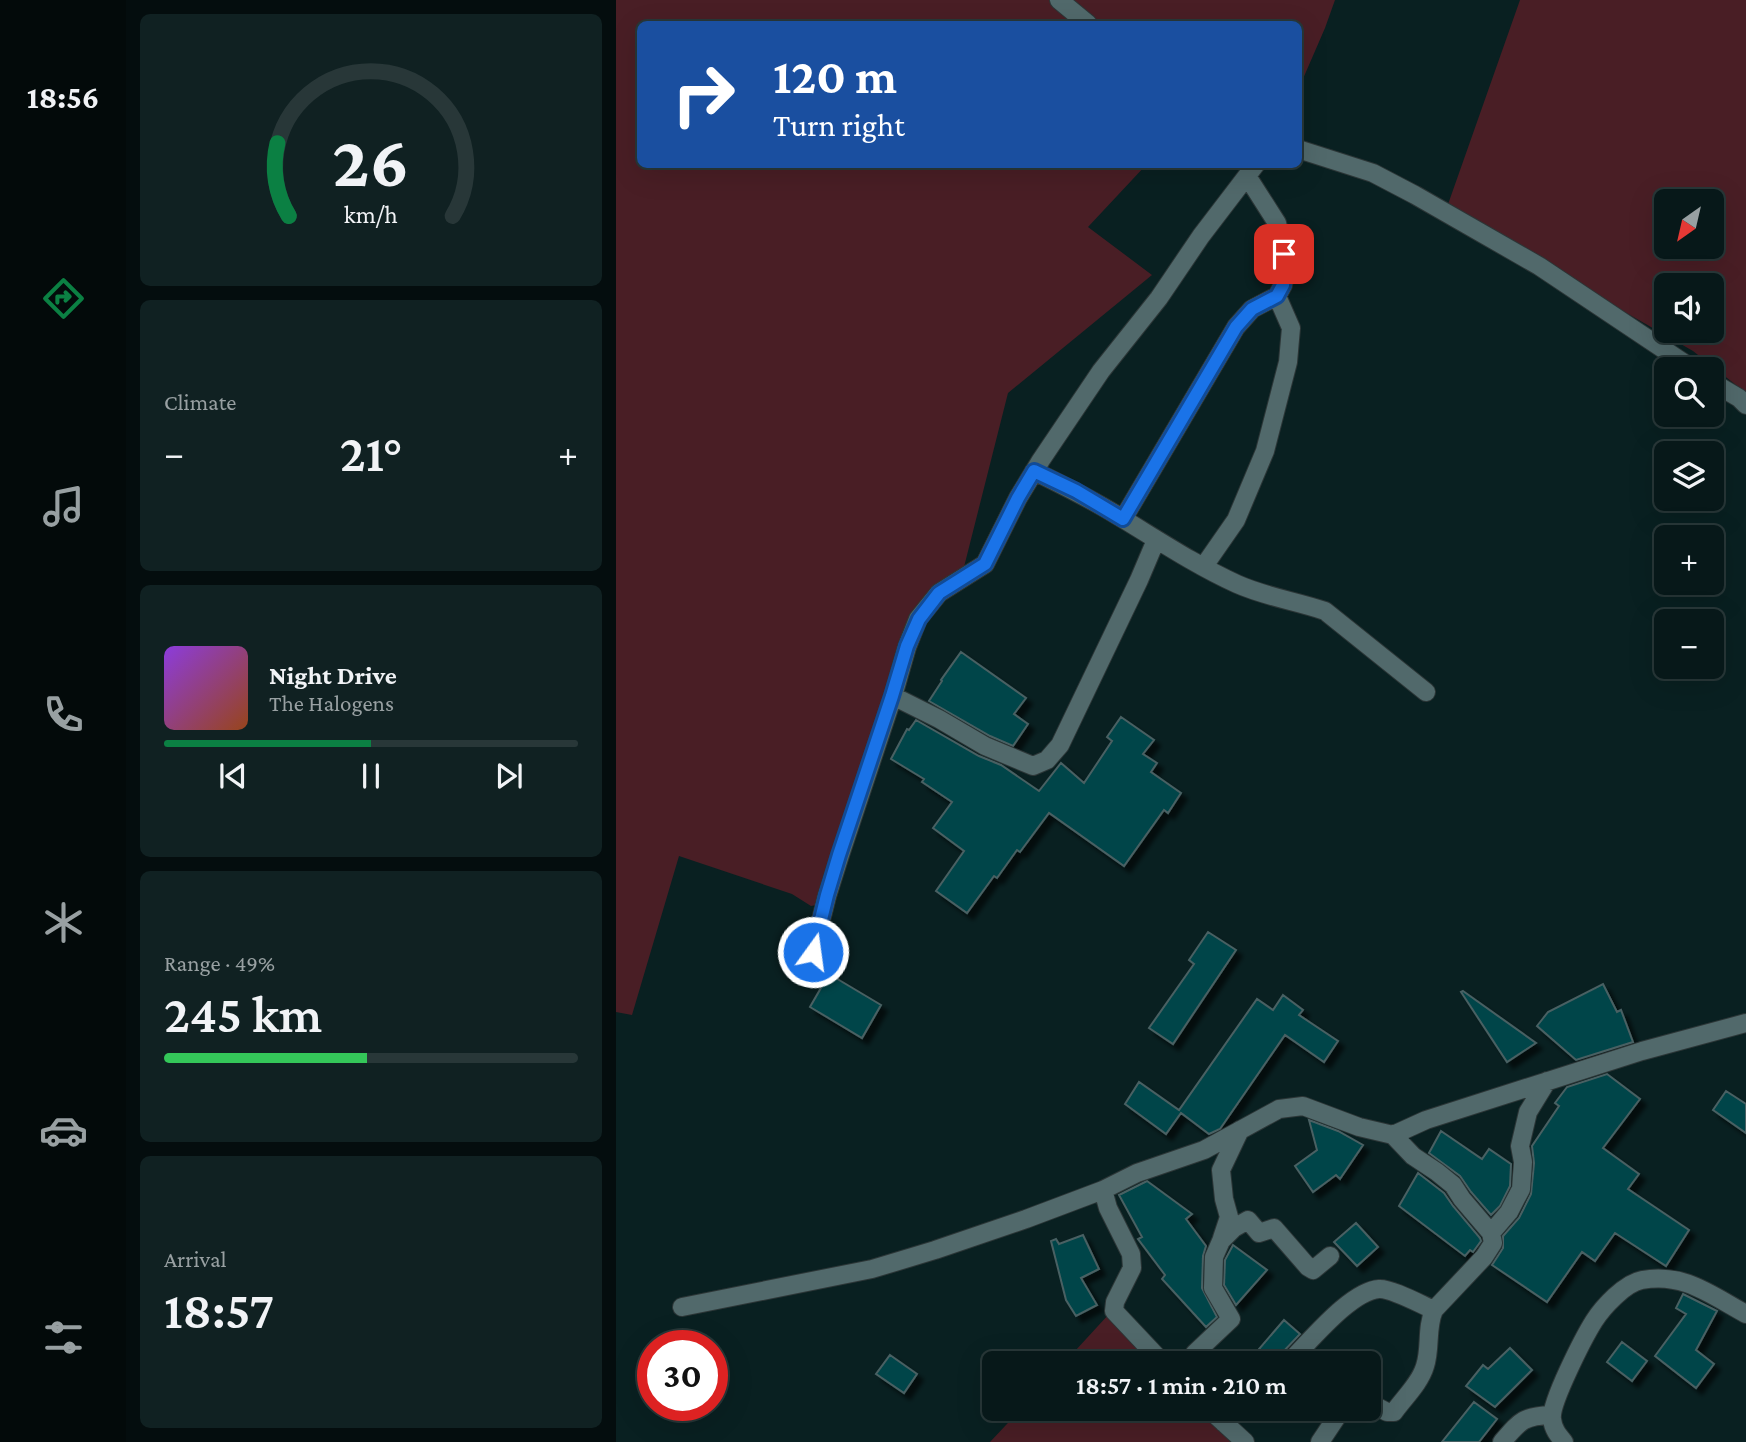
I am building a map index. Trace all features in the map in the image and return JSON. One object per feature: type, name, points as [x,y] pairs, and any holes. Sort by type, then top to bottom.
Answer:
[{"type":"street","points":[[1059,0],[1084,21]]},
{"type":"street","points":[[1302,150],[1373,173],[1415,195],[1539,266],[1675,357]]},
{"type":"street","points":[[813,952],[827,895],[907,646],[919,619],[939,593],[985,564],[1034,471],[1101,371],[1159,298],[1252,170],[1277,223],[1284,254],[1283,285],[1277,296],[1252,309],[1236,327],[1123,519]]},
{"type":"street","points":[[1204,566],[1236,520],[1265,451],[1288,362],[1291,328],[1277,296]]},
{"type":"street","points":[[1724,389],[1746,405]]},
{"type":"street","points":[[1034,471],[1076,491],[1156,540],[1238,584],[1266,595],[1325,611],[1426,692]]},
{"type":"street","points":[[892,696],[985,746],[1033,766],[1047,760],[1060,745],[1156,540]]},
{"type":"street","points":[[1393,1135],[1426,1120],[1642,1051],[1746,1023]]},
{"type":"street","points":[[1491,1233],[1509,1212],[1521,1189],[1523,1162],[1520,1146],[1528,1112],[1547,1082]]},
{"type":"street","points":[[682,1307],[872,1269],[1026,1219],[1103,1190],[1138,1173],[1205,1150],[1279,1109],[1303,1106],[1359,1127],[1393,1135],[1413,1156],[1453,1185],[1491,1233],[1493,1243],[1483,1257],[1434,1310],[1430,1319],[1425,1365],[1419,1378],[1394,1412],[1381,1409]]},
{"type":"street","points":[[1197,1351],[1231,1319],[1213,1288],[1214,1257],[1229,1217],[1221,1170],[1240,1130]]},
{"type":"street","points":[[1103,1190],[1108,1208],[1131,1255],[1132,1268],[1115,1302],[1114,1311],[1152,1351]]},
{"type":"street","points":[[1221,1241],[1234,1228],[1248,1220],[1259,1233],[1273,1228],[1308,1268],[1313,1270],[1330,1256]]},
{"type":"street","points":[[1564,1442],[1555,1430],[1551,1415],[1557,1395],[1595,1320],[1619,1293],[1638,1280],[1665,1277],[1685,1282],[1746,1314]]},
{"type":"street","points":[[1299,1351],[1338,1312],[1365,1293],[1381,1289],[1434,1310]]},
{"type":"street","points":[[1502,1442],[1518,1423],[1535,1416],[1551,1415]]},
{"type":"street","points":[[1228,1421],[1245,1442]]},
{"type":"street","points":[[1320,1442],[1334,1421]]},
{"type":"shaded area","points":[[616,0],[1335,0],[1302,81],[1302,21],[637,21],[637,168],[1143,168],[1088,227],[1152,275],[1008,393],[964,567],[922,627],[879,743],[852,848],[832,902],[811,906],[792,894],[679,856],[632,1015],[616,1012]]},
{"type":"shaded area","points":[[1520,0],[1746,0],[1746,393],[1724,376],[1724,357],[1701,357],[1679,343],[1724,343],[1724,273],[1654,273],[1654,329],[1446,210]]},
{"type":"shaded area","points":[[1109,1314],[1145,1351],[1075,1351]]},
{"type":"shaded area","points":[[1010,1421],[1214,1421],[1234,1442],[990,1442]]},
{"type":"building","points":[[961,652],[1026,698],[1014,714],[1028,724],[1013,746],[929,701]]},
{"type":"building","points":[[1121,717],[1154,740],[1143,754],[1157,763],[1151,772],[1181,793],[1168,813],[1164,810],[1124,866],[1049,813],[1020,852],[1017,850],[997,878],[994,876],[967,913],[936,891],[964,851],[933,828],[952,802],[922,782],[924,779],[891,759],[907,729],[909,730],[916,720],[979,756],[1001,765],[1039,791],[1061,763],[1084,783],[1112,741],[1107,737]]},
{"type":"building","points":[[1208,932],[1236,950],[1173,1044],[1149,1028],[1194,964],[1189,960]]},
{"type":"building","points":[[829,974],[881,1005],[862,1038],[810,1007]]},
{"type":"building","points":[[1603,984],[1617,1012],[1621,1010],[1633,1042],[1576,1060],[1537,1026],[1548,1012]]},
{"type":"building","points":[[1461,992],[1536,1043],[1507,1062]]},
{"type":"building","points":[[1283,995],[1303,1010],[1299,1015],[1338,1041],[1324,1062],[1285,1035],[1220,1129],[1209,1134],[1181,1113],[1166,1134],[1125,1104],[1139,1082],[1179,1110],[1257,999],[1273,1010]]},
{"type":"building","points":[[1607,1074],[1640,1099],[1603,1148],[1639,1174],[1628,1189],[1689,1230],[1666,1266],[1615,1233],[1595,1261],[1582,1252],[1547,1302],[1492,1265],[1503,1248],[1503,1236],[1519,1218],[1531,1194],[1534,1163],[1532,1146],[1559,1106],[1555,1103],[1567,1087]]},
{"type":"building","points":[[1726,1091],[1746,1104],[1746,1133],[1713,1110]]},
{"type":"building","points":[[1309,1120],[1338,1131],[1363,1145],[1340,1179],[1336,1175],[1313,1192],[1295,1166],[1317,1150]]},
{"type":"building","points":[[1441,1131],[1482,1159],[1489,1149],[1511,1164],[1510,1186],[1500,1206],[1491,1215],[1460,1176],[1429,1153]]},
{"type":"building","points":[[1418,1173],[1444,1193],[1480,1238],[1481,1241],[1473,1252],[1470,1250],[1465,1256],[1399,1206]]},
{"type":"building","points":[[1147,1181],[1192,1214],[1186,1219],[1206,1246],[1202,1288],[1217,1317],[1206,1327],[1162,1279],[1165,1275],[1138,1239],[1142,1237],[1119,1195]]},
{"type":"building","points":[[1356,1223],[1378,1247],[1357,1266],[1334,1242]]},
{"type":"building","points":[[1083,1235],[1099,1269],[1081,1278],[1097,1305],[1076,1316],[1066,1300],[1051,1241],[1056,1239],[1059,1244]]},
{"type":"building","points":[[1233,1245],[1267,1270],[1236,1305],[1224,1285],[1225,1260]]},
{"type":"building","points":[[1683,1294],[1717,1311],[1696,1350],[1714,1364],[1696,1388],[1655,1356],[1686,1314],[1676,1308]]},
{"type":"building","points":[[1284,1320],[1300,1334],[1284,1351],[1257,1351]]},
{"type":"building","points":[[1622,1342],[1647,1361],[1632,1381],[1607,1362]]},
{"type":"building","points":[[1510,1348],[1532,1370],[1495,1407],[1466,1386],[1483,1365],[1488,1369]]},
{"type":"building","points":[[890,1355],[917,1374],[904,1393],[876,1374]]},
{"type":"building","points":[[1474,1402],[1497,1419],[1479,1442],[1442,1442]]},
{"type":"route","points":[[813,952],[839,855],[907,646],[919,619],[939,593],[985,564],[1034,471],[1076,491],[1123,519],[1236,327],[1252,309],[1277,296],[1283,285],[1284,254]]}]
